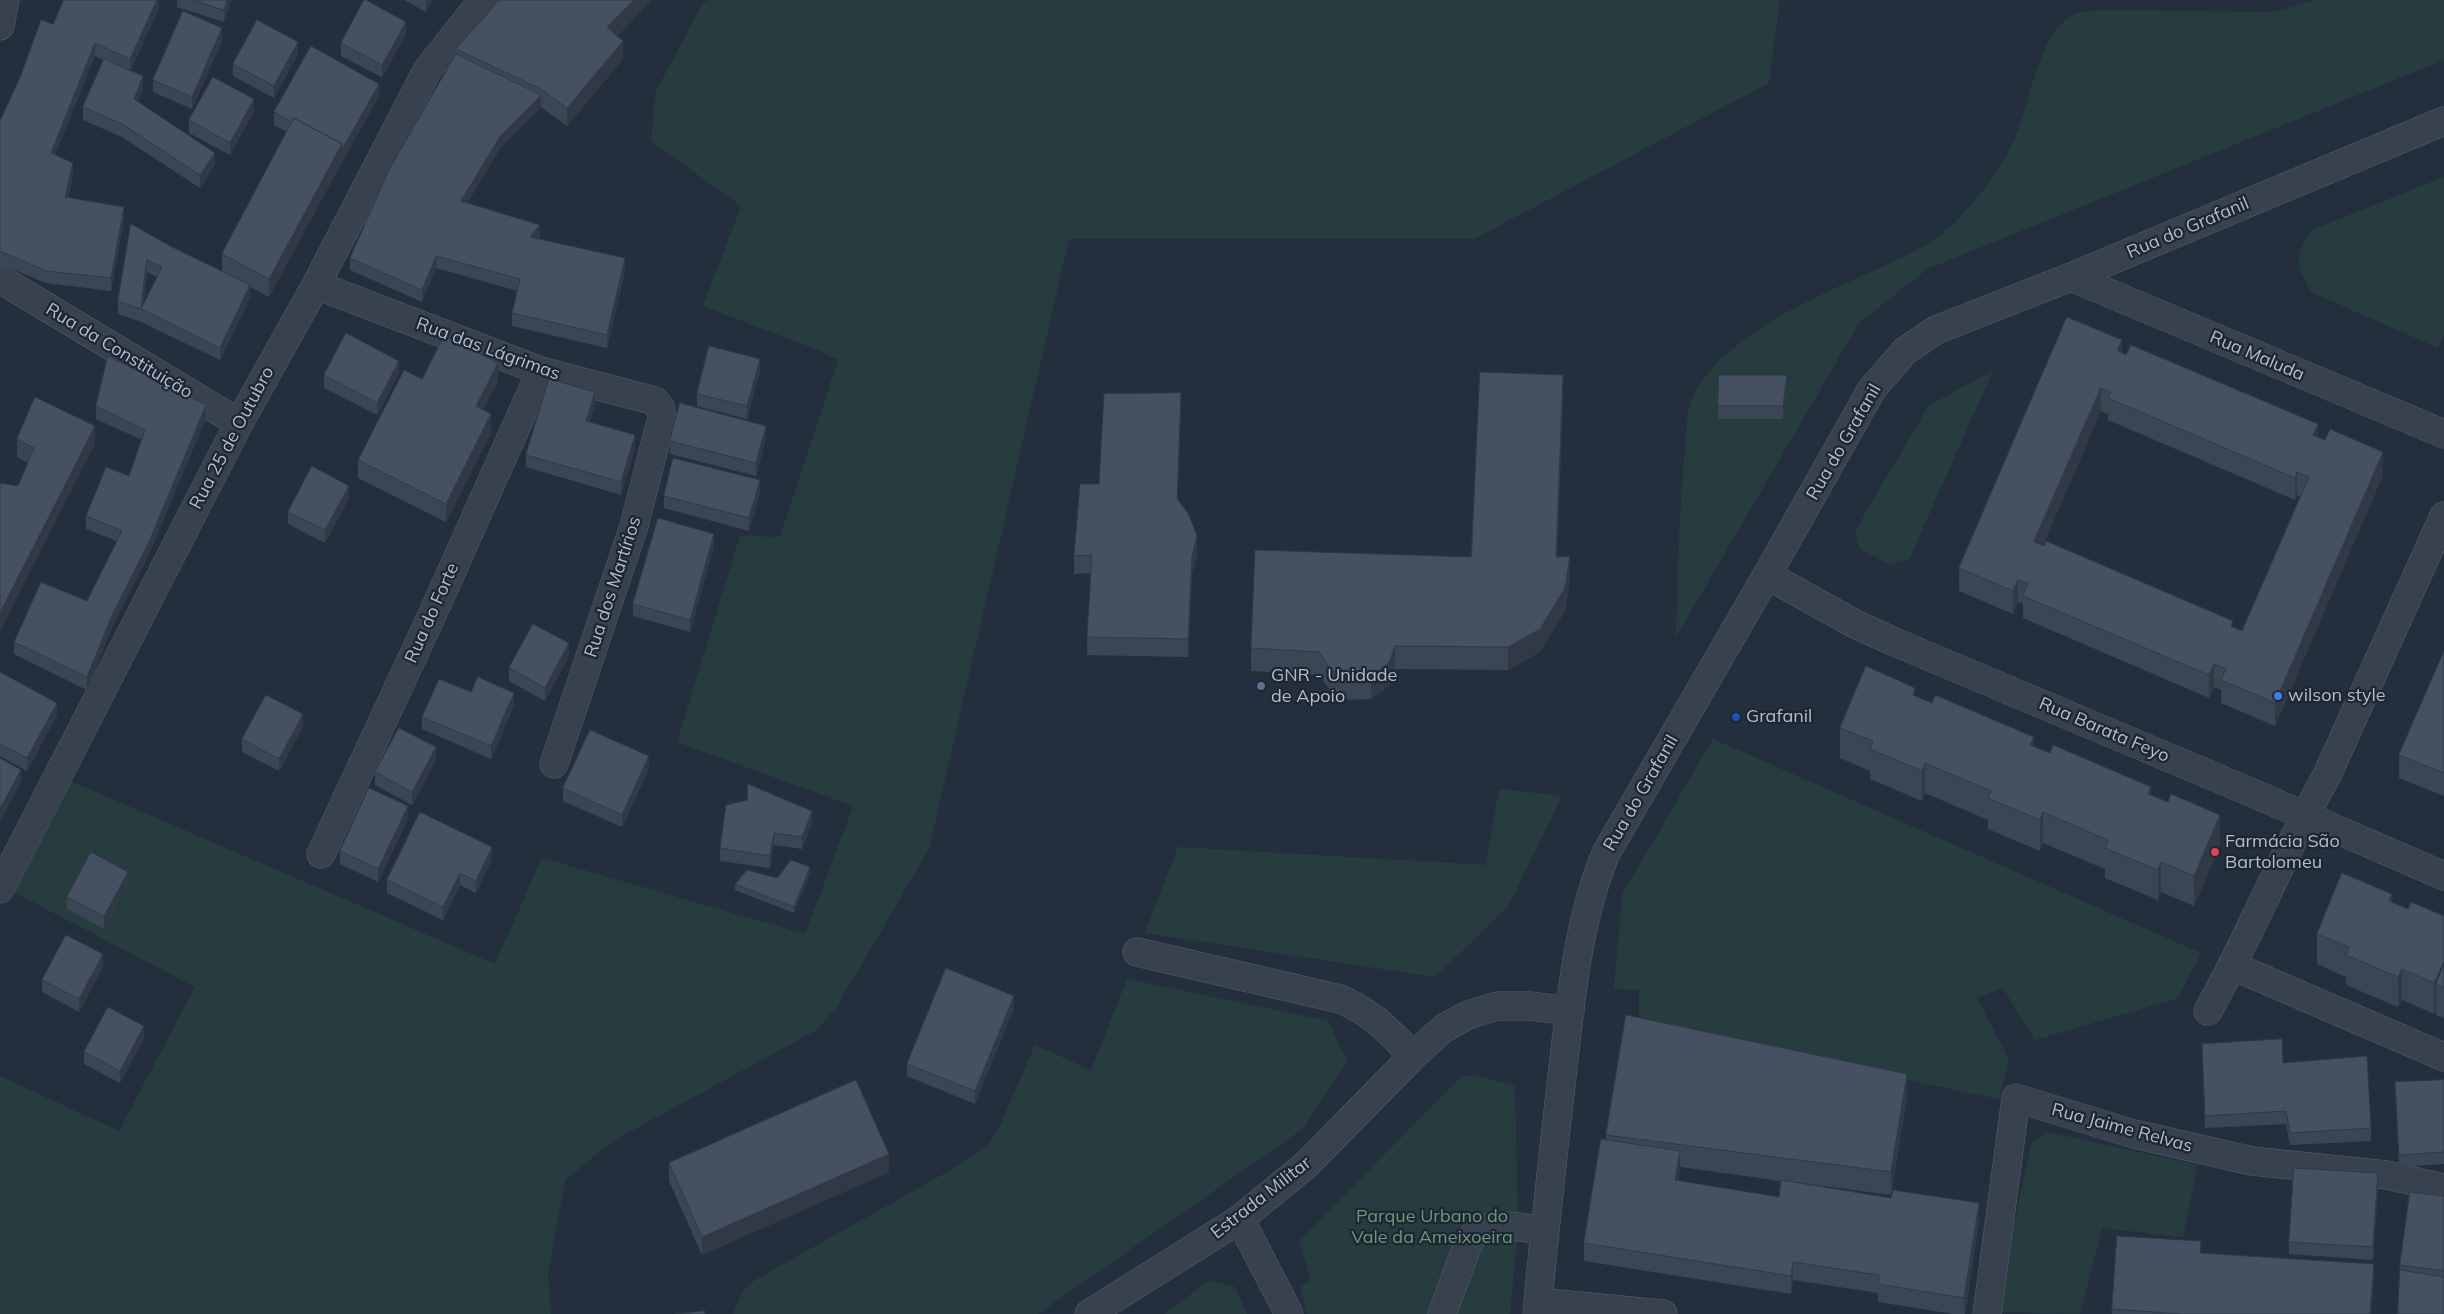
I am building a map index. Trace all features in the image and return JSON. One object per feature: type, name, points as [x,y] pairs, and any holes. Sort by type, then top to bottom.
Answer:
[{"type":"street","points":[[0,26],[5,0]]},
{"type":"street","name":"Rua 25 de Outubro","points":[[0,889],[239,423],[316,285],[428,69],[484,0]]},
{"type":"street","name":"Rua do Grafanil","points":[[1570,1011],[1587,905],[1606,853],[1768,575],[1872,390],[1905,351],[1936,330],[2071,277],[2444,121]]},
{"type":"street","name":"Rua Maluda","points":[[2071,277],[2444,434]]},
{"type":"street","name":"Rua da Constituição","points":[[0,280],[239,423]]},
{"type":"street","name":"Rua das Lágrimas","points":[[316,285],[540,370],[655,400],[660,407]]},
{"type":"street","name":"Rua do Forte","points":[[321,854],[432,613],[540,370]]},
{"type":"street","name":"Rua dos Martírios","points":[[554,764],[634,526],[662,417],[660,407]]},
{"type":"street","points":[[2208,1011],[2233,966],[2304,816],[2327,775],[2444,516]]},
{"type":"street","name":"Rua Barata Feyo","points":[[1768,575],[1855,624],[1897,643],[2444,876]]},
{"type":"street","points":[[1137,952],[1340,999],[1361,1008],[1377,1019],[1413,1056]]},
{"type":"street","points":[[2233,966],[2444,1057]]},
{"type":"street","name":"Estrada Militar","points":[[1090,1314],[1240,1219],[1307,1164],[1413,1056],[1444,1028],[1468,1015],[1497,1006],[1530,1006],[1570,1011]]},
{"type":"street","points":[[1570,1011],[1544,1232],[1538,1308],[1663,1314]]},
{"type":"street","name":"Rua Jaime Relvas","points":[[1987,1314],[2016,1098],[2134,1134],[2252,1161],[2387,1176],[2444,1188]]},
{"type":"street","points":[[1240,1219],[1289,1314]]},
{"type":"street","points":[[1442,1314],[1468,1244],[1477,1231],[1493,1227],[1522,1226],[1544,1232]]},
{"type":"green space","points":[[708,0],[1780,0],[1769,83],[1474,239],[1069,239],[929,849],[836,1008],[817,1030],[613,1141],[565,1180],[548,1273],[551,1314],[0,1314],[0,1076],[119,1131],[195,987],[2,886],[59,776],[495,964],[542,858],[805,934],[853,806],[677,742],[740,536],[780,537],[838,360],[818,350],[703,306],[741,206],[651,141],[656,91],[703,3]]},
{"type":"green space","points":[[2317,0],[2444,0],[2444,60],[1927,269],[1859,323],[1676,637],[1680,514],[1689,409],[1695,392],[1710,371],[1728,352],[1774,320],[1799,306],[1915,251],[1935,239],[1954,223],[1981,193],[2004,160],[2016,136],[2045,49],[2054,33],[2065,21],[2078,13],[2099,10],[2273,12]]},
{"type":"green space","points":[[2444,177],[2444,335],[2438,348],[2311,292],[2299,261],[2302,248],[2312,230]]},
{"type":"green space","points":[[1993,371],[1909,559],[1890,565],[1859,548],[1855,531],[1929,405]]},
{"type":"green space","points":[[1713,739],[2201,953],[2178,998],[2035,1040],[2003,988],[1977,998],[2009,1059],[1999,1099],[1639,1024],[1639,990],[1614,989],[1622,895]]},
{"type":"green space","points":[[1499,789],[1562,796],[1508,907],[1435,977],[1145,933],[1178,847],[1486,865]]},
{"type":"green space","points":[[1127,979],[1328,1021],[1347,1061],[1304,1128],[1038,1314],[733,1314],[742,1292],[755,1280],[963,1163],[989,1144],[1001,1123],[1035,1045],[1091,1070]]},
{"type":"green space","name":"Parque Urbano do Vale da Ameixoeira","points":[[1475,1075],[1515,1086],[1518,1227],[1510,1314],[1307,1314],[1300,1287],[1311,1281],[1299,1241],[1461,1077]]},
{"type":"green space","points":[[2046,1132],[2198,1165],[2183,1237],[2102,1228],[2080,1314],[1995,1312],[2031,1145]]},
{"type":"green space","points":[[1210,1280],[1235,1287],[1247,1314],[1164,1314]]},
{"type":"building","points":[[64,0],[157,0],[130,59],[95,43],[51,153],[73,163],[65,197],[124,207],[111,278],[46,271],[0,251],[0,121],[21,75],[41,20],[53,24]]},
{"type":"building","points":[[193,0],[227,0],[224,10]]},
{"type":"building","points":[[364,0],[406,22],[382,65],[341,43]]},
{"type":"building","points":[[500,0],[634,0],[607,27],[623,41],[567,108],[541,89],[456,49]]},
{"type":"building","points":[[183,11],[222,28],[192,97],[153,80]]},
{"type":"building","points":[[257,20],[298,42],[274,86],[233,64]]},
{"type":"building","points":[[311,46],[379,84],[342,150],[342,144],[294,118],[292,122],[274,112]]},
{"type":"building","points":[[456,54],[541,95],[501,135],[461,201],[540,225],[530,237],[625,258],[607,335],[512,313],[520,279],[436,256],[422,290],[350,258],[389,170]]},
{"type":"building","points":[[104,59],[143,76],[134,99],[215,153],[200,175],[122,124],[83,107]]},
{"type":"building","points":[[213,77],[254,99],[230,143],[189,120]]},
{"type":"building","points":[[294,118],[342,144],[269,279],[222,254]]},
{"type":"building","points":[[131,224],[172,247],[250,285],[220,348],[141,309],[118,301]],"holes":[[[147,260],[162,267],[141,309]]]},
{"type":"building","points":[[2067,317],[2122,340],[2117,350],[2126,355],[2131,345],[2318,424],[2313,435],[2325,440],[2330,429],[2383,452],[2275,703],[2221,680],[2226,669],[2214,664],[2209,675],[2023,596],[2028,583],[2018,580],[2013,591],[1959,568]],"holes":[[[2101,388],[2111,393],[2108,398],[2295,478],[2297,472],[2309,477],[2242,631],[2231,626],[2233,621],[2046,541],[2044,546],[2034,542]]]},
{"type":"building","points":[[346,333],[399,361],[377,403],[324,375]]},
{"type":"building","points":[[444,336],[498,363],[476,406],[491,414],[446,504],[358,460],[404,370],[422,379]]},
{"type":"building","points":[[709,346],[760,359],[747,406],[697,394]]},
{"type":"building","points":[[108,356],[206,405],[149,542],[113,613],[87,677],[14,642],[41,582],[87,601],[122,531],[86,516],[106,467],[129,476],[145,430],[96,406]]},
{"type":"building","points":[[1480,372],[1563,375],[1556,557],[1570,556],[1565,588],[1540,629],[1508,647],[1395,646],[1389,663],[1371,676],[1349,677],[1331,670],[1319,652],[1251,648],[1255,550],[1471,557]]},
{"type":"building","points":[[1719,375],[1787,375],[1783,406],[1718,406]]},
{"type":"building","points":[[549,379],[595,392],[586,421],[635,435],[621,482],[526,455]]},
{"type":"building","points":[[1181,393],[1177,499],[1188,513],[1197,536],[1192,556],[1188,639],[1087,637],[1092,555],[1074,556],[1080,484],[1099,484],[1104,394]]},
{"type":"building","points":[[35,397],[95,426],[0,613],[0,483],[18,486],[34,448],[17,439]]},
{"type":"building","points":[[680,403],[766,426],[756,463],[670,441]]},
{"type":"building","points":[[673,458],[760,480],[749,518],[664,496]]},
{"type":"building","points":[[312,466],[349,486],[325,530],[288,512]]},
{"type":"building","points":[[658,518],[714,534],[690,620],[633,604]]},
{"type":"building","points":[[533,624],[569,643],[545,688],[509,668]]},
{"type":"building","points":[[2444,651],[2444,773],[2399,755]]},
{"type":"building","points":[[1866,666],[1915,688],[1913,695],[1932,703],[1935,695],[2034,737],[2030,745],[2050,753],[2053,745],[2151,787],[2148,794],[2168,802],[2171,794],[2220,815],[2194,876],[2161,862],[2158,870],[2105,848],[2108,840],[2043,812],[2040,820],[1988,798],[1991,791],[1925,763],[1922,771],[1870,749],[1873,741],[1840,728]]},
{"type":"building","points":[[0,672],[57,703],[27,758],[0,744]]},
{"type":"building","points":[[478,677],[514,693],[491,746],[422,717],[439,679],[471,692]]},
{"type":"building","points":[[266,695],[303,714],[279,759],[242,739]]},
{"type":"building","points":[[399,728],[436,747],[412,792],[375,772]]},
{"type":"building","points":[[590,730],[649,756],[622,815],[563,788]]},
{"type":"building","points":[[0,758],[21,770],[0,809]]},
{"type":"building","points":[[748,784],[812,811],[802,837],[774,833],[770,856],[720,848],[726,805],[747,800]]},
{"type":"building","points":[[369,788],[408,806],[378,869],[340,851]]},
{"type":"building","points":[[420,812],[492,847],[476,881],[460,873],[443,907],[387,880]]},
{"type":"building","points":[[91,852],[128,872],[104,916],[67,897]]},
{"type":"building","points":[[791,860],[810,867],[794,907],[735,884],[747,870],[777,878]]},
{"type":"building","points":[[2342,873],[2392,894],[2389,901],[2408,909],[2411,902],[2444,916],[2444,961],[2434,983],[2402,969],[2398,977],[2346,955],[2349,947],[2317,934]]},
{"type":"building","points":[[66,935],[103,954],[79,999],[42,980]]},
{"type":"building","points":[[2444,965],[2444,988],[2436,984]]},
{"type":"building","points":[[946,968],[1014,996],[975,1091],[907,1064]]},
{"type":"building","points":[[108,1007],[144,1026],[120,1071],[84,1052]]},
{"type":"building","points":[[1626,1015],[1907,1074],[1891,1172],[1606,1135]]},
{"type":"building","points":[[2282,1039],[2283,1063],[2367,1056],[2371,1128],[2290,1133],[2286,1111],[2205,1116],[2202,1044]]},
{"type":"building","points":[[856,1080],[889,1154],[702,1237],[669,1163]]},
{"type":"building","points":[[2444,1080],[2444,1152],[2399,1155],[2395,1082]]},
{"type":"building","points":[[1601,1139],[1680,1151],[1675,1180],[1779,1197],[1781,1180],[1891,1198],[1893,1190],[1979,1203],[1964,1298],[1878,1284],[1879,1275],[1793,1262],[1791,1276],[1584,1243]]},
{"type":"building","points":[[2294,1168],[2378,1173],[2373,1247],[2289,1242]]},
{"type":"building","points":[[2410,1192],[2444,1196],[2444,1271],[2400,1265]]},
{"type":"building","points":[[2117,1236],[2201,1241],[2200,1253],[2374,1264],[2370,1314],[2181,1314],[2112,1309]]},
{"type":"building","points":[[2400,1270],[2444,1277],[2444,1314],[2398,1314]]},
{"type":"building","points":[[705,1311],[705,1314],[675,1314]]},
{"type":"place","name":"GNR - Unidade de Apoio","points":[[1261,686]]},
{"type":"place","name":"wilson style","points":[[2278,696]]},
{"type":"place","name":"Grafanil","points":[[1736,717]]},
{"type":"place","name":"Farmácia São Bartolomeu","points":[[2215,852]]}]
